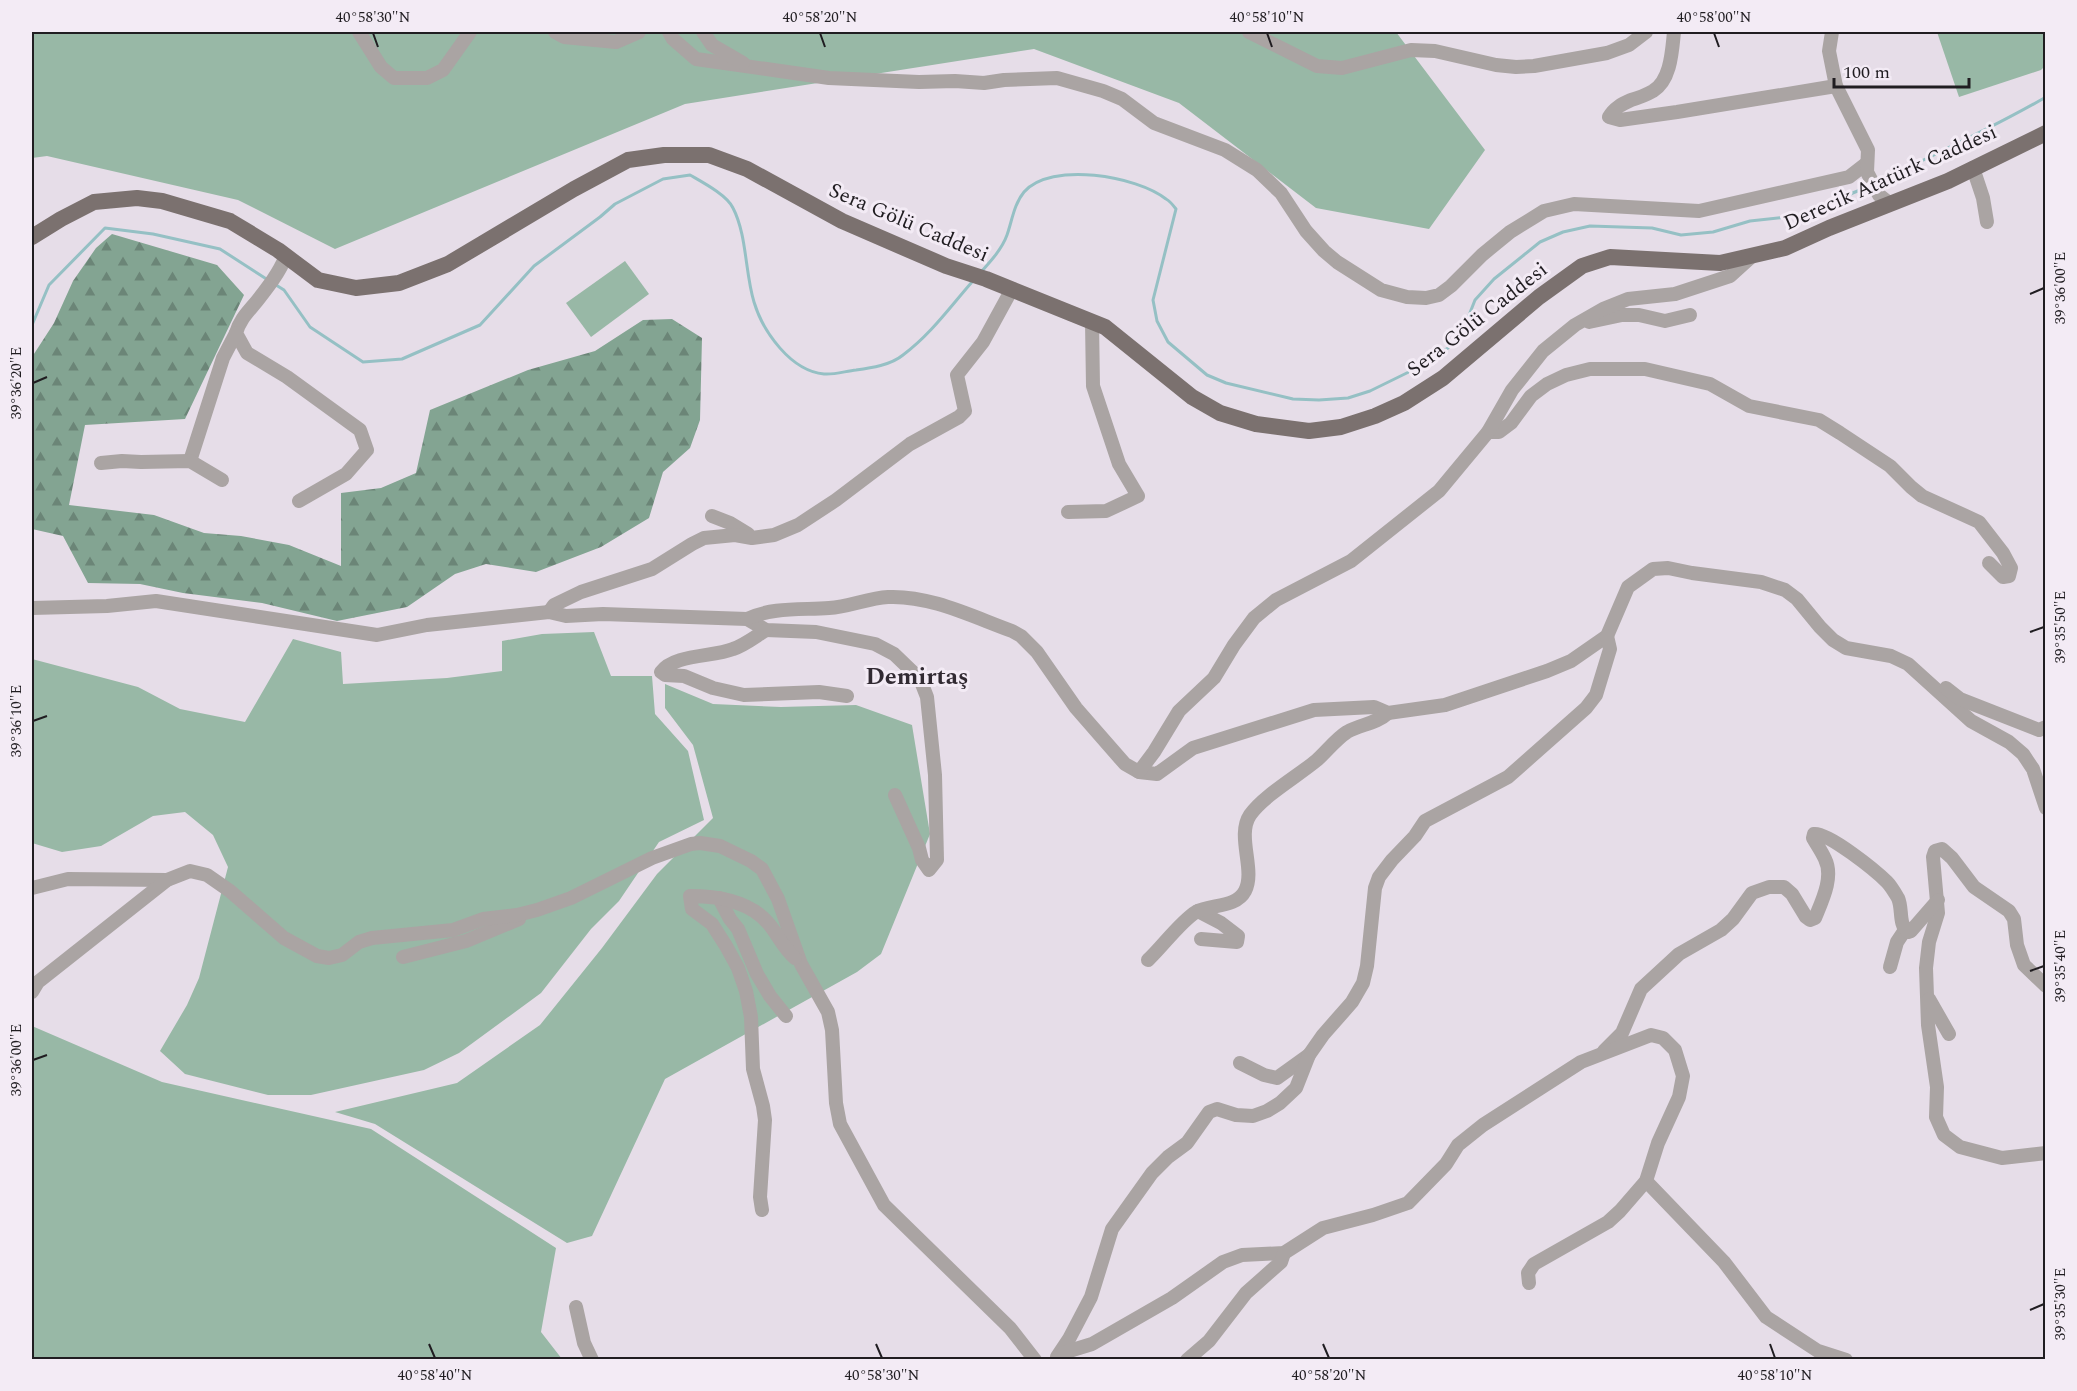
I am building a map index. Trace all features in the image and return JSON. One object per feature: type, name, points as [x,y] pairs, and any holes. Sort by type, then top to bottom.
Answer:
[{"type":"main road","name":"Derecik Atatürk Caddesi","points":[[1751,257],[1785,248],[1884,199],[1948,181],[2046,133]]},
{"type":"main road","name":"Sera Gölü Caddesi","points":[[32,237],[60,219],[94,202],[137,198],[162,201],[230,221],[283,264],[318,280],[356,288],[399,283],[448,264],[574,189],[628,160],[664,155],[709,155],[747,169],[842,221],[946,267],[986,279],[1105,327],[1192,397],[1220,413],[1256,424],[1309,431],[1341,428],[1404,403],[1443,378],[1539,297],[1582,266],[1610,257],[1720,263],[1751,257]]},
{"type":"street","points":[[359,32],[381,67],[394,78],[427,78],[443,70],[470,32]]},
{"type":"street","points":[[555,32],[564,37],[616,42],[639,32]]},
{"type":"street","points":[[669,32],[673,39],[696,59],[829,78],[984,83],[1057,78],[1103,91],[1122,99],[1154,123],[1224,150],[1257,170],[1281,193],[1306,231],[1324,251],[1381,290],[1407,297],[1426,298],[1439,295],[1500,240],[1544,211],[1574,204],[1699,211],[1849,177],[1867,167]]},
{"type":"street","points":[[704,32],[712,45],[750,67]]},
{"type":"street","points":[[1249,32],[1317,66],[1342,68],[1411,50],[1435,51],[1496,65],[1534,66],[1607,53],[1629,45],[1646,32]]},
{"type":"street","points":[[1674,32],[1665,77],[1658,87],[1621,104],[1609,117],[1620,120],[1836,86]]},
{"type":"street","points":[[1832,32],[1829,51],[1836,86],[1864,140],[1868,150],[1867,167],[1884,199]]},
{"type":"street","points":[[1973,168],[1988,222]]},
{"type":"street","points":[[1139,772],[1179,711],[1214,678],[1254,618],[1276,600],[1351,561],[1439,491],[1488,432],[1512,390],[1543,351],[1575,325],[1604,309],[1628,299],[1675,294],[1730,276],[1751,257]]},
{"type":"street","points":[[190,461],[223,358],[243,316],[257,302],[283,264]]},
{"type":"street","points":[[549,612],[554,605],[581,592],[652,569],[704,538],[735,535],[752,538],[774,535],[798,525],[836,500],[910,444],[958,417],[965,411],[957,375],[983,342],[1012,289]]},
{"type":"street","points":[[1575,325],[1622,315],[1639,315],[1665,321],[1690,315]]},
{"type":"street","points":[[1068,512],[1106,512],[1138,496],[1119,464],[1093,386],[1092,322]]},
{"type":"street","points":[[236,333],[247,353],[288,377],[360,430],[367,450],[346,474],[299,501]]},
{"type":"street","points":[[1488,432],[1498,432],[1511,423],[1531,396],[1547,384],[1566,375],[1590,369],[1645,369],[1710,384],[1749,406],[1819,420],[1890,465],[1922,496],[1978,522],[2003,553],[2011,568],[2009,576],[2003,577],[1989,563]]},
{"type":"street","points":[[101,463],[122,460],[190,461],[222,480]]},
{"type":"street","points":[[711,516],[736,526],[752,538]]},
{"type":"street","points":[[747,619],[762,611],[833,608],[885,597],[906,597],[938,604],[1012,631],[1037,652],[1076,708],[1125,764],[1139,772],[1156,774],[1193,748],[1314,710],[1374,707],[1388,713],[1445,705],[1571,661],[1607,636],[1628,587],[1653,568],[1668,568],[1761,582],[1785,590],[1797,599],[1833,640],[1846,648],[1891,657],[1908,664],[1971,721],[2009,742],[2023,754],[2033,769],[2046,808]]},
{"type":"street","points":[[32,609],[156,602],[377,635],[427,625],[549,612],[566,616],[603,614],[747,619],[766,630],[816,632],[875,644],[894,654],[920,679],[927,697],[935,775],[937,860],[929,870],[922,860],[919,848],[895,795]]},
{"type":"street","points":[[766,630],[734,649],[682,660],[665,667],[661,672],[665,675],[684,676],[712,687],[744,695],[819,693],[847,696]]},
{"type":"street","points":[[1056,1359],[1091,1297],[1112,1229],[1152,1173],[1187,1143],[1209,1112],[1218,1109],[1236,1115],[1253,1116],[1280,1103],[1296,1088],[1309,1055],[1323,1035],[1353,1002],[1363,983],[1367,966],[1375,888],[1379,876],[1415,836],[1425,821],[1508,777],[1586,708],[1596,695],[1610,649],[1607,636]]},
{"type":"street","points":[[1891,657],[1903,656],[1960,699],[2039,730],[2046,727]]},
{"type":"street","points":[[1148,960],[1187,919],[1198,911],[1238,900],[1246,890],[1248,871],[1245,829],[1250,815],[1348,732],[1379,721],[1388,713]]},
{"type":"street","points":[[1600,1055],[1622,1033],[1641,989],[1679,954],[1721,930],[1733,919],[1752,893],[1769,887],[1784,887],[1792,894],[1806,917],[1810,920],[1815,918],[1828,872],[1826,860],[1813,838],[1814,834],[1820,834],[1839,844],[1889,883],[1898,898],[1902,925],[1905,930]]},
{"type":"street","points":[[404,957],[478,936],[571,898],[652,858],[692,844],[720,846],[750,861],[762,869],[778,899],[801,964],[828,1012],[832,1030],[836,1102],[840,1124],[884,1205],[1010,1328],[1035,1359]]},
{"type":"street","points":[[2046,986],[2024,965],[2017,945],[2014,920],[2009,911],[1974,886],[1942,849],[1935,852],[1933,857],[1938,913],[1929,942],[1926,968],[1928,1025],[1937,1087],[1936,1117],[1944,1136],[1960,1147],[2002,1158],[2046,1153]]},
{"type":"street","points":[[32,992],[38,982],[167,880],[190,871],[207,875],[230,891],[284,938],[316,956],[329,958],[342,955],[359,942],[372,938],[453,930],[483,919],[537,910]]},
{"type":"street","points":[[32,888],[68,879],[167,880]]},
{"type":"street","points":[[762,1210],[760,1197],[765,1120],[752,1062],[751,1017],[746,991],[733,956],[712,924],[693,909],[690,896],[739,902],[760,914],[791,955],[801,964]]},
{"type":"street","points":[[719,898],[738,929],[757,974],[786,1017]]},
{"type":"street","points":[[1905,930],[1911,931],[1938,900]]},
{"type":"street","points":[[1198,911],[1221,923],[1238,936],[1237,942],[1201,939]]},
{"type":"street","points":[[1890,967],[1897,942],[1905,930]]},
{"type":"street","points":[[1927,994],[1934,1011],[1949,1034]]},
{"type":"street","points":[[1056,1359],[1092,1344],[1172,1298],[1223,1262],[1242,1255],[1284,1253],[1323,1228],[1408,1203],[1446,1164],[1458,1145],[1483,1125],[1581,1062],[1651,1035],[1663,1038],[1675,1050],[1683,1076],[1679,1097],[1658,1143],[1646,1181],[1608,1222],[1534,1264],[1528,1273],[1529,1283]]},
{"type":"street","points":[[1240,1063],[1264,1075],[1277,1078],[1309,1055]]},
{"type":"street","points":[[1646,1181],[1724,1262],[1766,1317],[1818,1351],[1846,1359]]},
{"type":"street","points":[[1186,1359],[1209,1341],[1246,1293],[1281,1262],[1284,1253]]},
{"type":"street","points":[[576,1307],[584,1342],[592,1359]]},
{"type":"green space","points":[[32,32],[1396,32],[1485,150],[1429,229],[1316,208],[1179,103],[1034,49],[685,104],[335,249],[238,200],[47,156],[32,158]]},
{"type":"green space","points":[[1937,32],[2045,32],[2045,66],[2041,70],[1959,97]]},
{"type":"green space","points":[[112,234],[217,265],[244,295],[185,419],[85,425],[69,505],[154,515],[204,533],[241,536],[289,545],[341,566],[341,493],[381,488],[416,473],[430,410],[528,370],[595,351],[643,320],[672,319],[702,338],[700,420],[690,448],[663,472],[649,518],[601,547],[536,572],[486,564],[455,574],[407,607],[337,621],[262,603],[183,593],[140,584],[88,583],[63,536],[32,529],[32,357],[54,323],[73,281],[96,248]]},
{"type":"green space","points":[[625,261],[649,294],[591,337],[566,303]]},
{"type":"green space","points":[[594,632],[611,676],[652,676],[655,714],[688,751],[704,820],[659,842],[619,901],[591,929],[541,993],[459,1053],[424,1070],[311,1095],[268,1095],[185,1074],[160,1051],[187,1005],[199,978],[228,867],[213,835],[185,812],[153,816],[101,846],[62,852],[32,843],[32,659],[138,687],[180,709],[245,722],[293,639],[341,652],[343,684],[447,678],[502,671],[502,641],[542,634]]},
{"type":"green space","points":[[665,684],[713,704],[781,707],[856,705],[912,725],[930,834],[881,954],[857,972],[665,1079],[592,1236],[567,1243],[375,1124],[335,1112],[457,1083],[540,1025],[602,948],[657,874],[713,818],[693,745],[665,708]]},
{"type":"green space","points":[[32,1026],[162,1082],[371,1129],[556,1248],[541,1332],[562,1359],[32,1359]]},
{"type":"waterway","points":[[1876,183],[1983,131],[2046,97]]},
{"type":"waterway","points":[[276,285],[284,290],[310,327],[363,362],[402,359],[480,325],[534,266],[615,204],[663,179],[690,175],[730,203],[741,230],[751,291],[758,314],[780,348],[800,366],[812,371],[824,374],[836,373],[881,366],[893,361],[913,347],[972,282]]},
{"type":"waterway","points":[[981,272],[1005,240],[1016,207],[1024,192],[1037,182],[1054,177],[1094,175],[1135,184],[1153,191],[1176,209],[1153,300],[1157,321],[1168,342],[1207,375],[1226,383],[1293,399],[1348,398],[1370,391],[1419,367],[1448,348],[1462,333],[1475,300],[1494,279],[1540,242],[1563,232],[1590,226],[1652,228],[1681,235],[1713,232],[1750,221],[1796,216],[1870,186]]},
{"type":"waterway","points":[[32,325],[49,285],[105,228],[153,234],[220,249],[268,280]]},
{"type":"district","name":"Demirtaş","points":[[917,676]]}]
